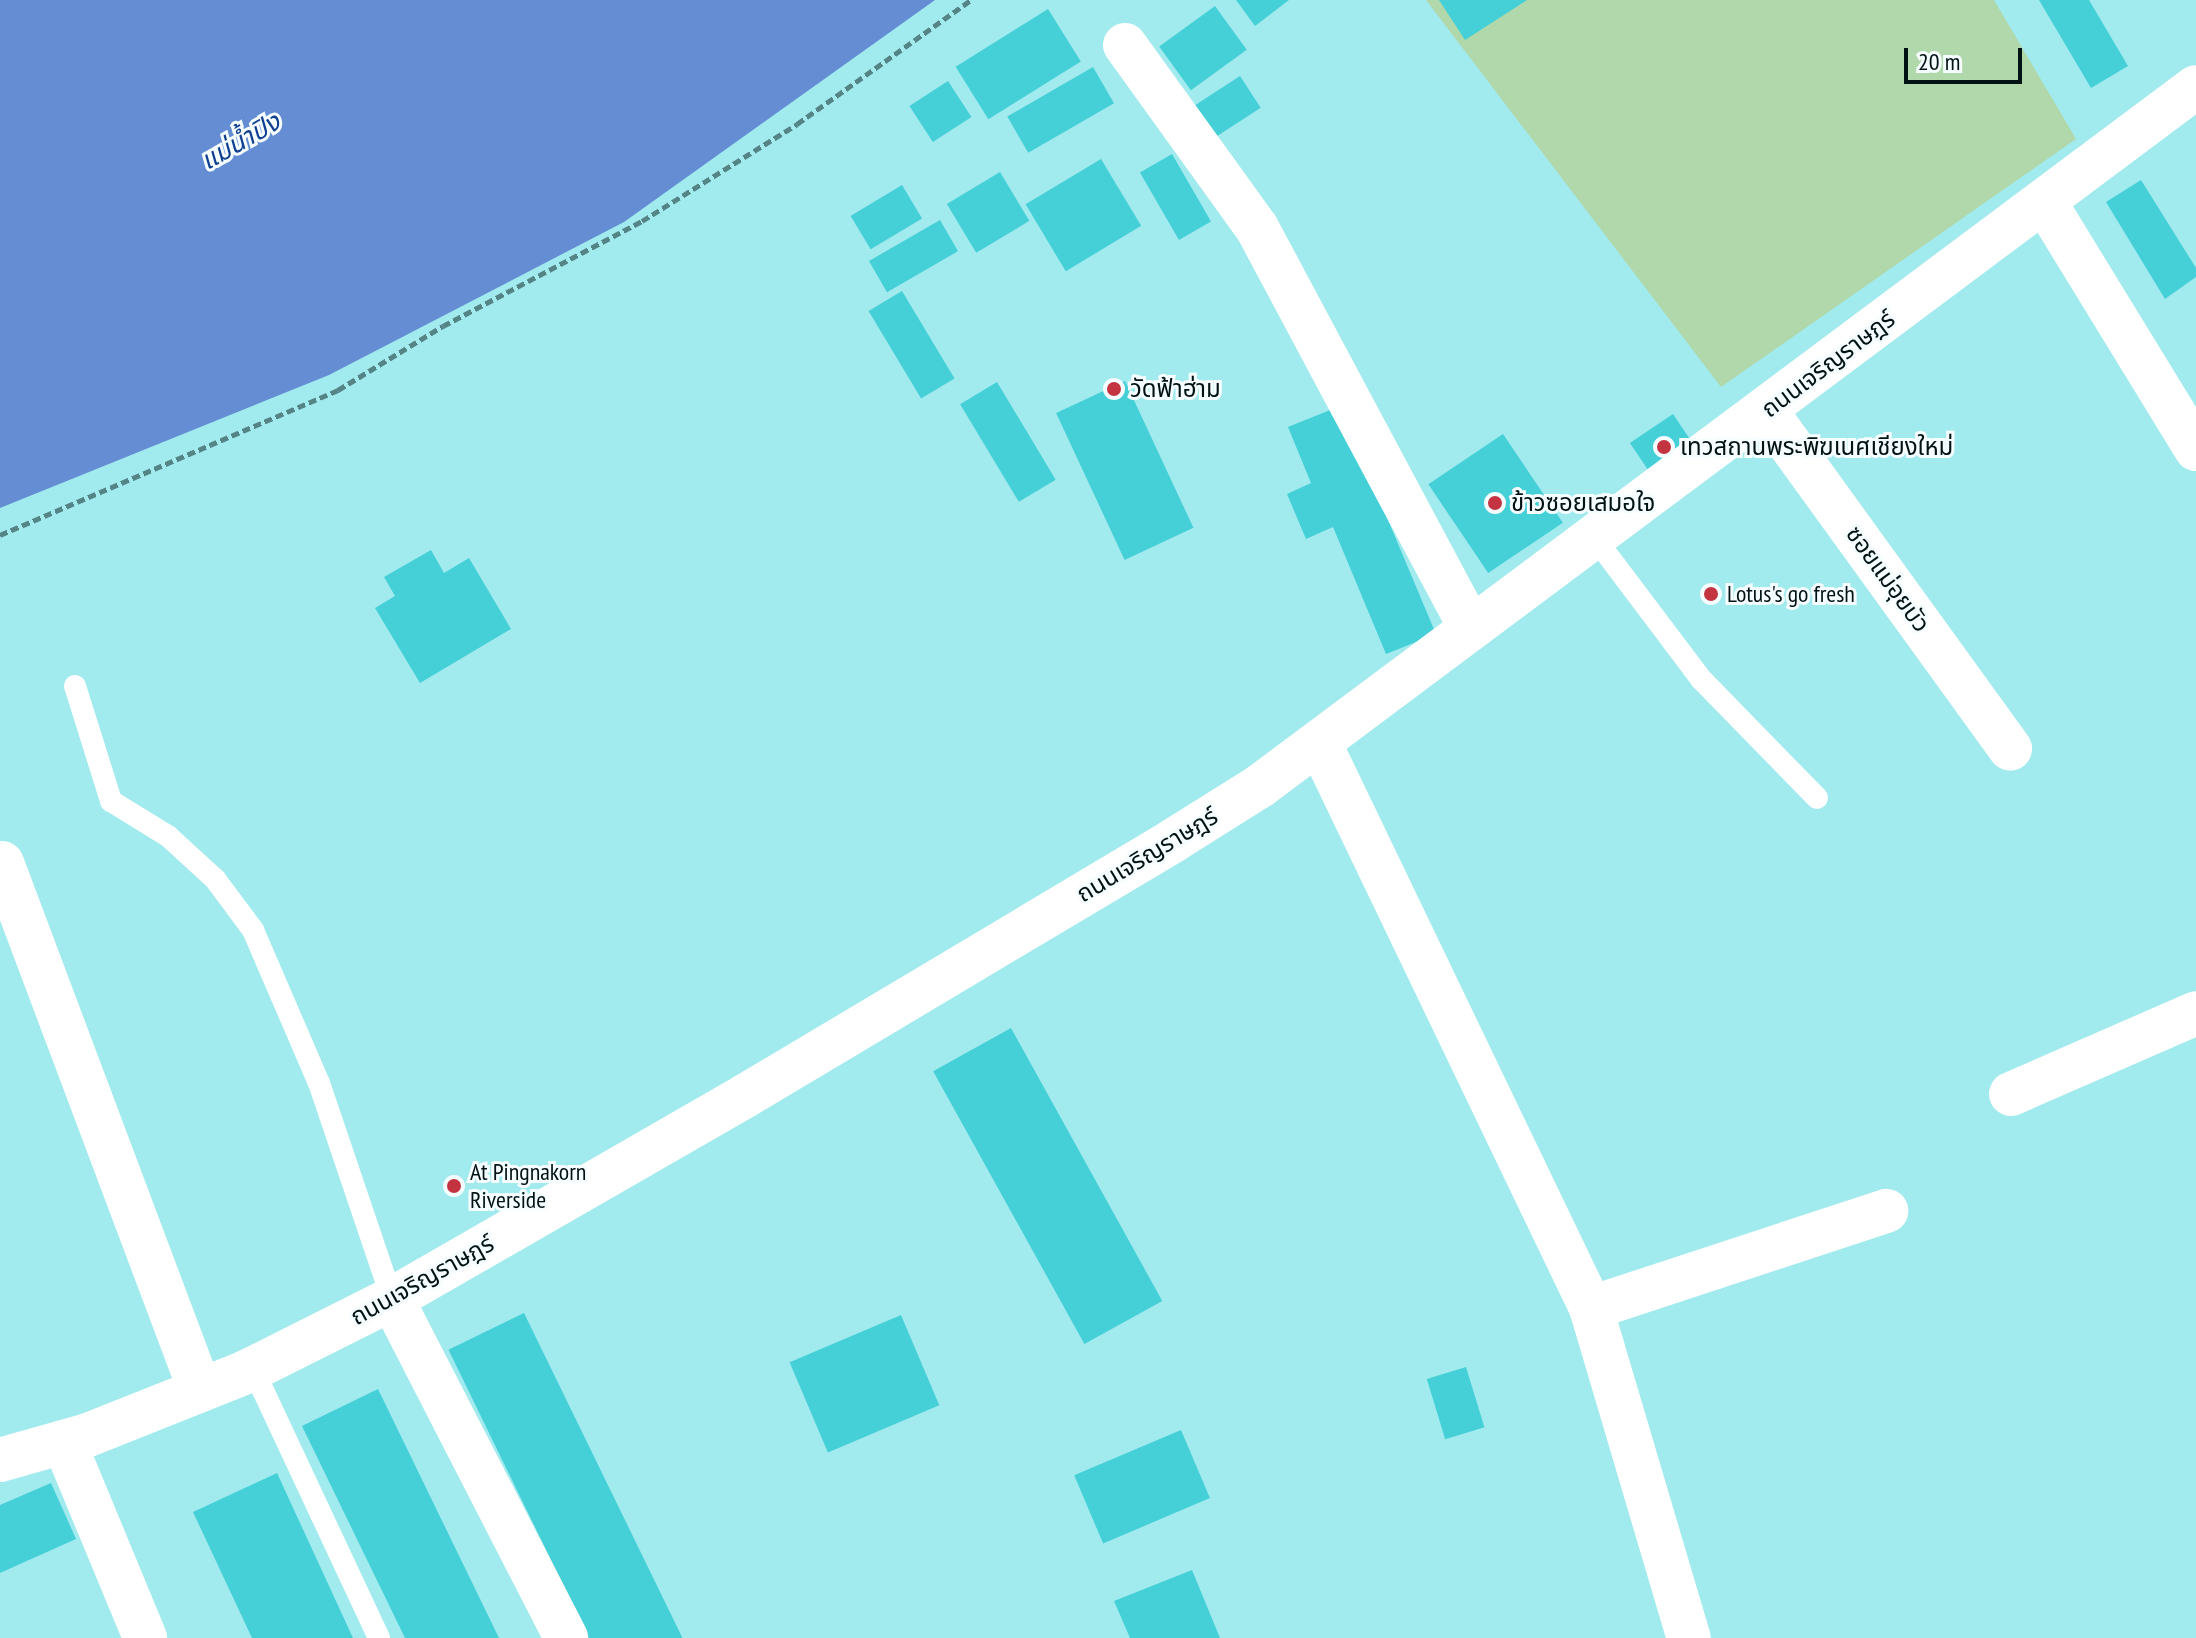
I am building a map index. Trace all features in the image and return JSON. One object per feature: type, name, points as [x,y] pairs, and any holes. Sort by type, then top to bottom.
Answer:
[{"type":"street","points":[[1125,45],[1257,228],[1470,627]]},
{"type":"street","name":"ถนนเจริญราษฎร์","points":[[0,1460],[64,1442],[253,1369],[379,1305],[1174,840],[1319,742],[2196,87]]},
{"type":"street","points":[[2044,201],[2196,449]]},
{"type":"street","name":"ซอยแม่อุยบัว","points":[[1765,410],[2010,749]]},
{"type":"street","points":[[1319,742],[1591,1308],[1689,1638]]},
{"type":"street","points":[[2,863],[200,1390]]},
{"type":"street","points":[[2011,1094],[2196,1013]]},
{"type":"street","points":[[1591,1308],[1886,1211]]},
{"type":"street","points":[[379,1305],[533,1638]]},
{"type":"street","points":[[379,1305],[566,1638]]},
{"type":"street","points":[[64,1442],[145,1638]]},
{"type":"lane","points":[[1594,537],[1701,679],[1817,798]]},
{"type":"lane","points":[[75,686],[111,801],[180,847],[215,879],[253,930],[319,1083],[379,1305]]},
{"type":"lane","points":[[253,1369],[379,1638]]},
{"type":"path","points":[[0,535],[338,390],[443,326],[642,221],[797,124],[971,0]]},
{"type":"green space","points":[[1426,0],[1994,0],[2076,139],[1721,387]]},
{"type":"water","name":"แม่น้ำปิง","points":[[0,0],[935,0],[624,222],[329,375],[0,508]]},
{"type":"building","points":[[1236,0],[1289,0],[1255,26]]},
{"type":"building","points":[[1439,0],[1527,0],[1465,40]]},
{"type":"building","points":[[2039,0],[2089,0],[2128,66],[2091,88]]},
{"type":"building","points":[[1215,6],[1247,50],[1191,90],[1159,47]]},
{"type":"building","points":[[1048,9],[1081,62],[988,119],[956,67]]},
{"type":"building","points":[[1093,67],[1114,103],[1028,153],[1007,116]]},
{"type":"building","points":[[1240,76],[1261,108],[1215,138],[1194,106]]},
{"type":"building","points":[[948,81],[971,117],[933,142],[909,106]]},
{"type":"building","points":[[1172,154],[1211,222],[1179,240],[1140,173]]},
{"type":"building","points":[[1101,159],[1141,226],[1066,271],[1026,204]]},
{"type":"building","points":[[1000,172],[1029,221],[976,253],[947,204]]},
{"type":"building","points":[[2141,180],[2196,268],[2196,277],[2165,299],[2106,202]]},
{"type":"building","points":[[902,185],[922,218],[871,249],[851,216]]},
{"type":"building","points":[[940,220],[958,251],[887,292],[869,261]]},
{"type":"building","points":[[902,291],[955,378],[921,399],[869,311]]},
{"type":"building","points":[[1125,381],[1193,528],[1125,560],[1056,413]]},
{"type":"building","points":[[997,382],[1056,480],[1019,502],[960,404]]},
{"type":"building","points":[[1340,406],[1436,634],[1386,654],[1333,527],[1306,539],[1287,494],[1311,483],[1288,427]]},
{"type":"building","name":"เทวสถานพระพิฆเนศเชียงใหม่","points":[[1673,414],[1697,450],[1654,479],[1630,443]]},
{"type":"building","name":"ข้าวซอยเสมอใจ","points":[[1503,434],[1563,523],[1488,573],[1428,484]]},
{"type":"building","points":[[431,550],[444,573],[469,558],[511,629],[420,683],[375,608],[395,596],[384,577]]},
{"type":"building","points":[[1011,1028],[1162,1301],[1084,1344],[933,1071]]},
{"type":"building","points":[[524,1313],[683,1638],[589,1638],[449,1350]]},
{"type":"building","points":[[901,1315],[939,1405],[828,1452],[790,1362]]},
{"type":"building","points":[[1466,1367],[1484,1427],[1445,1439],[1427,1379]]},
{"type":"building","points":[[378,1389],[499,1638],[405,1638],[302,1426]]},
{"type":"building","points":[[1181,1430],[1210,1498],[1103,1543],[1074,1475]]},
{"type":"building","points":[[277,1473],[353,1638],[252,1638],[193,1512]]},
{"type":"building","points":[[51,1483],[76,1539],[0,1573],[0,1505]]},
{"type":"building","points":[[1192,1570],[1220,1638],[1130,1638],[1114,1601]]},
{"type":"place","name":"วัดฟ้าฮ่าม","points":[[1114,389]]},
{"type":"place","name":"เทวสถานพระพิฆเนศเชียงใหม่","points":[[1664,447]]},
{"type":"place","name":"ข้าวซอยเสมอใจ","points":[[1495,503]]},
{"type":"place","name":"Lotus's go fresh","points":[[1711,594]]},
{"type":"place","name":"At Pingnakorn Riverside","points":[[454,1186]]}]
